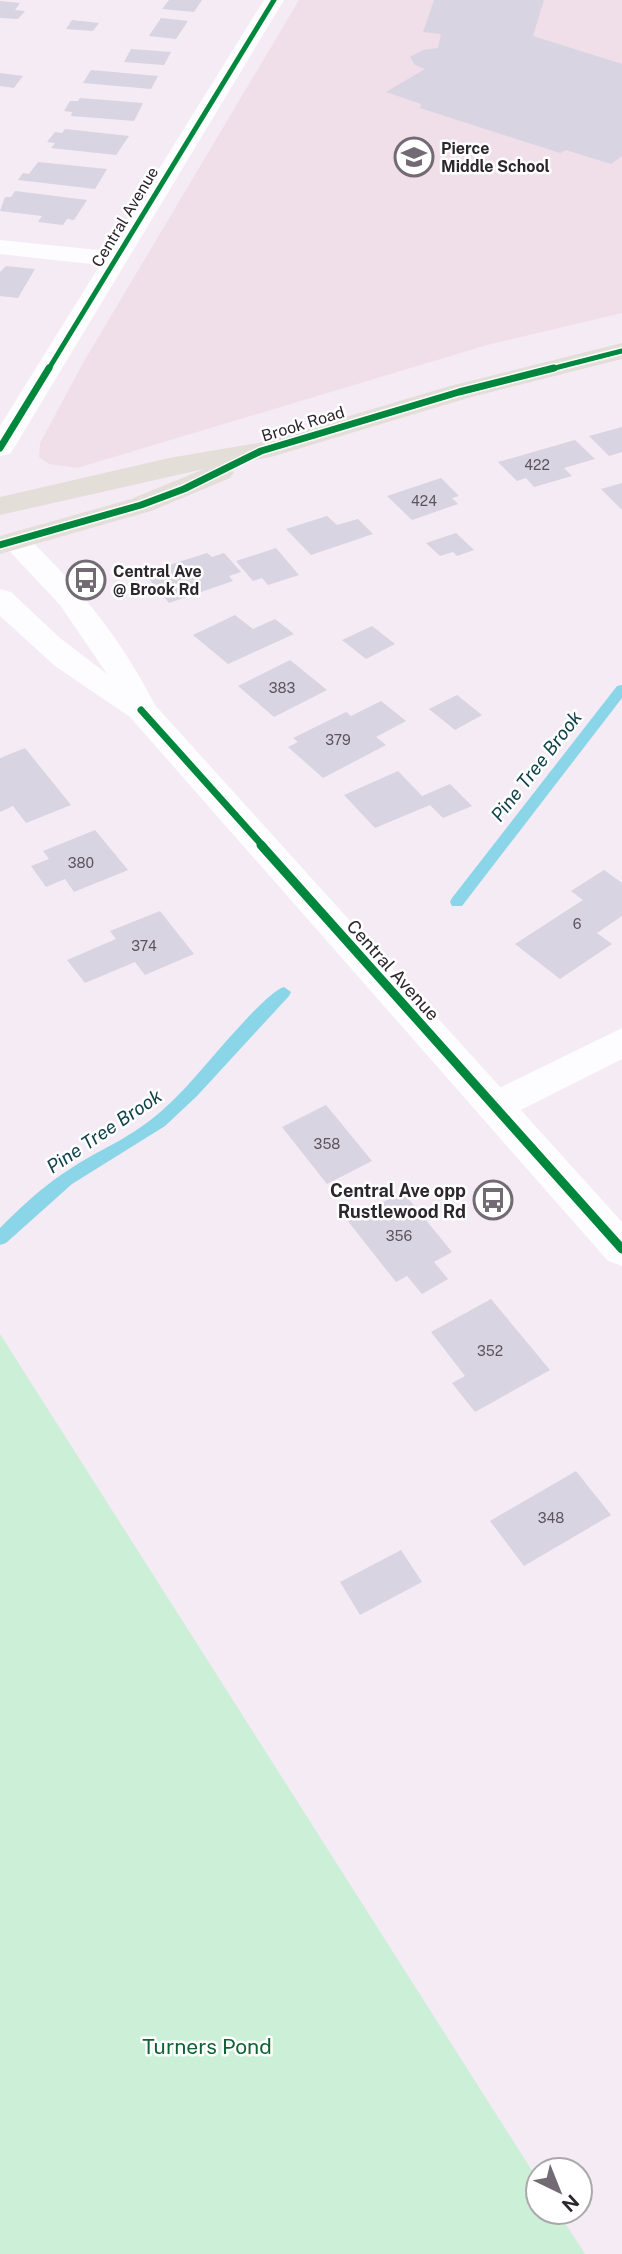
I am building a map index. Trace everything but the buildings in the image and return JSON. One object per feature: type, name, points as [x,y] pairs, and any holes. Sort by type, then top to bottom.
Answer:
[{"type":"main road","name":"Brook Road","points":[[0,506],[169,466],[261,451],[447,396],[622,351]]},
{"type":"main road","name":"Brook Road","points":[[5,538],[141,505],[184,489],[261,451]]},
{"type":"street","name":"Central Avenue","points":[[0,448],[274,0]]},
{"type":"street","points":[[0,247],[116,259]]},
{"type":"street","name":"Central Avenue","points":[[5,538],[79,607],[124,672],[141,710],[622,1250]]},
{"type":"street","name":"Central Avenue","points":[[0,597],[58,654],[97,684],[141,710]]},
{"type":"street","points":[[494,1107],[622,1042]]},
{"type":"shaded area","name":"Pierce Middle School","points":[[299,0],[622,0],[622,313],[487,345],[77,468],[49,464],[39,457],[40,443],[83,363]]},
{"type":"green space","name":"Turners Pond","points":[[0,1334],[524,2158],[524,2226],[567,2226],[585,2254],[0,2254]]},
{"type":"waterway","name":"Pine Tree Brook","points":[[457,902],[622,689]]},
{"type":"waterway","name":"Pine Tree Brook","points":[[0,1238],[66,1179],[159,1122],[192,1091],[284,992]]},
{"type":"cycle path","points":[[0,448],[274,0]]},
{"type":"cycle path","points":[[0,545],[141,505],[184,489],[261,451],[459,392],[622,351]]},
{"type":"cycle path","points":[[141,710],[622,1249]]},
{"type":"place","name":"Pierce Middle School","points":[[414,157]]},
{"type":"place","name":"Central Ave @ Brook Rd","points":[[86,580]]},
{"type":"place","name":"Central Ave opp Rustlewood Rd","points":[[493,1200]]}]
